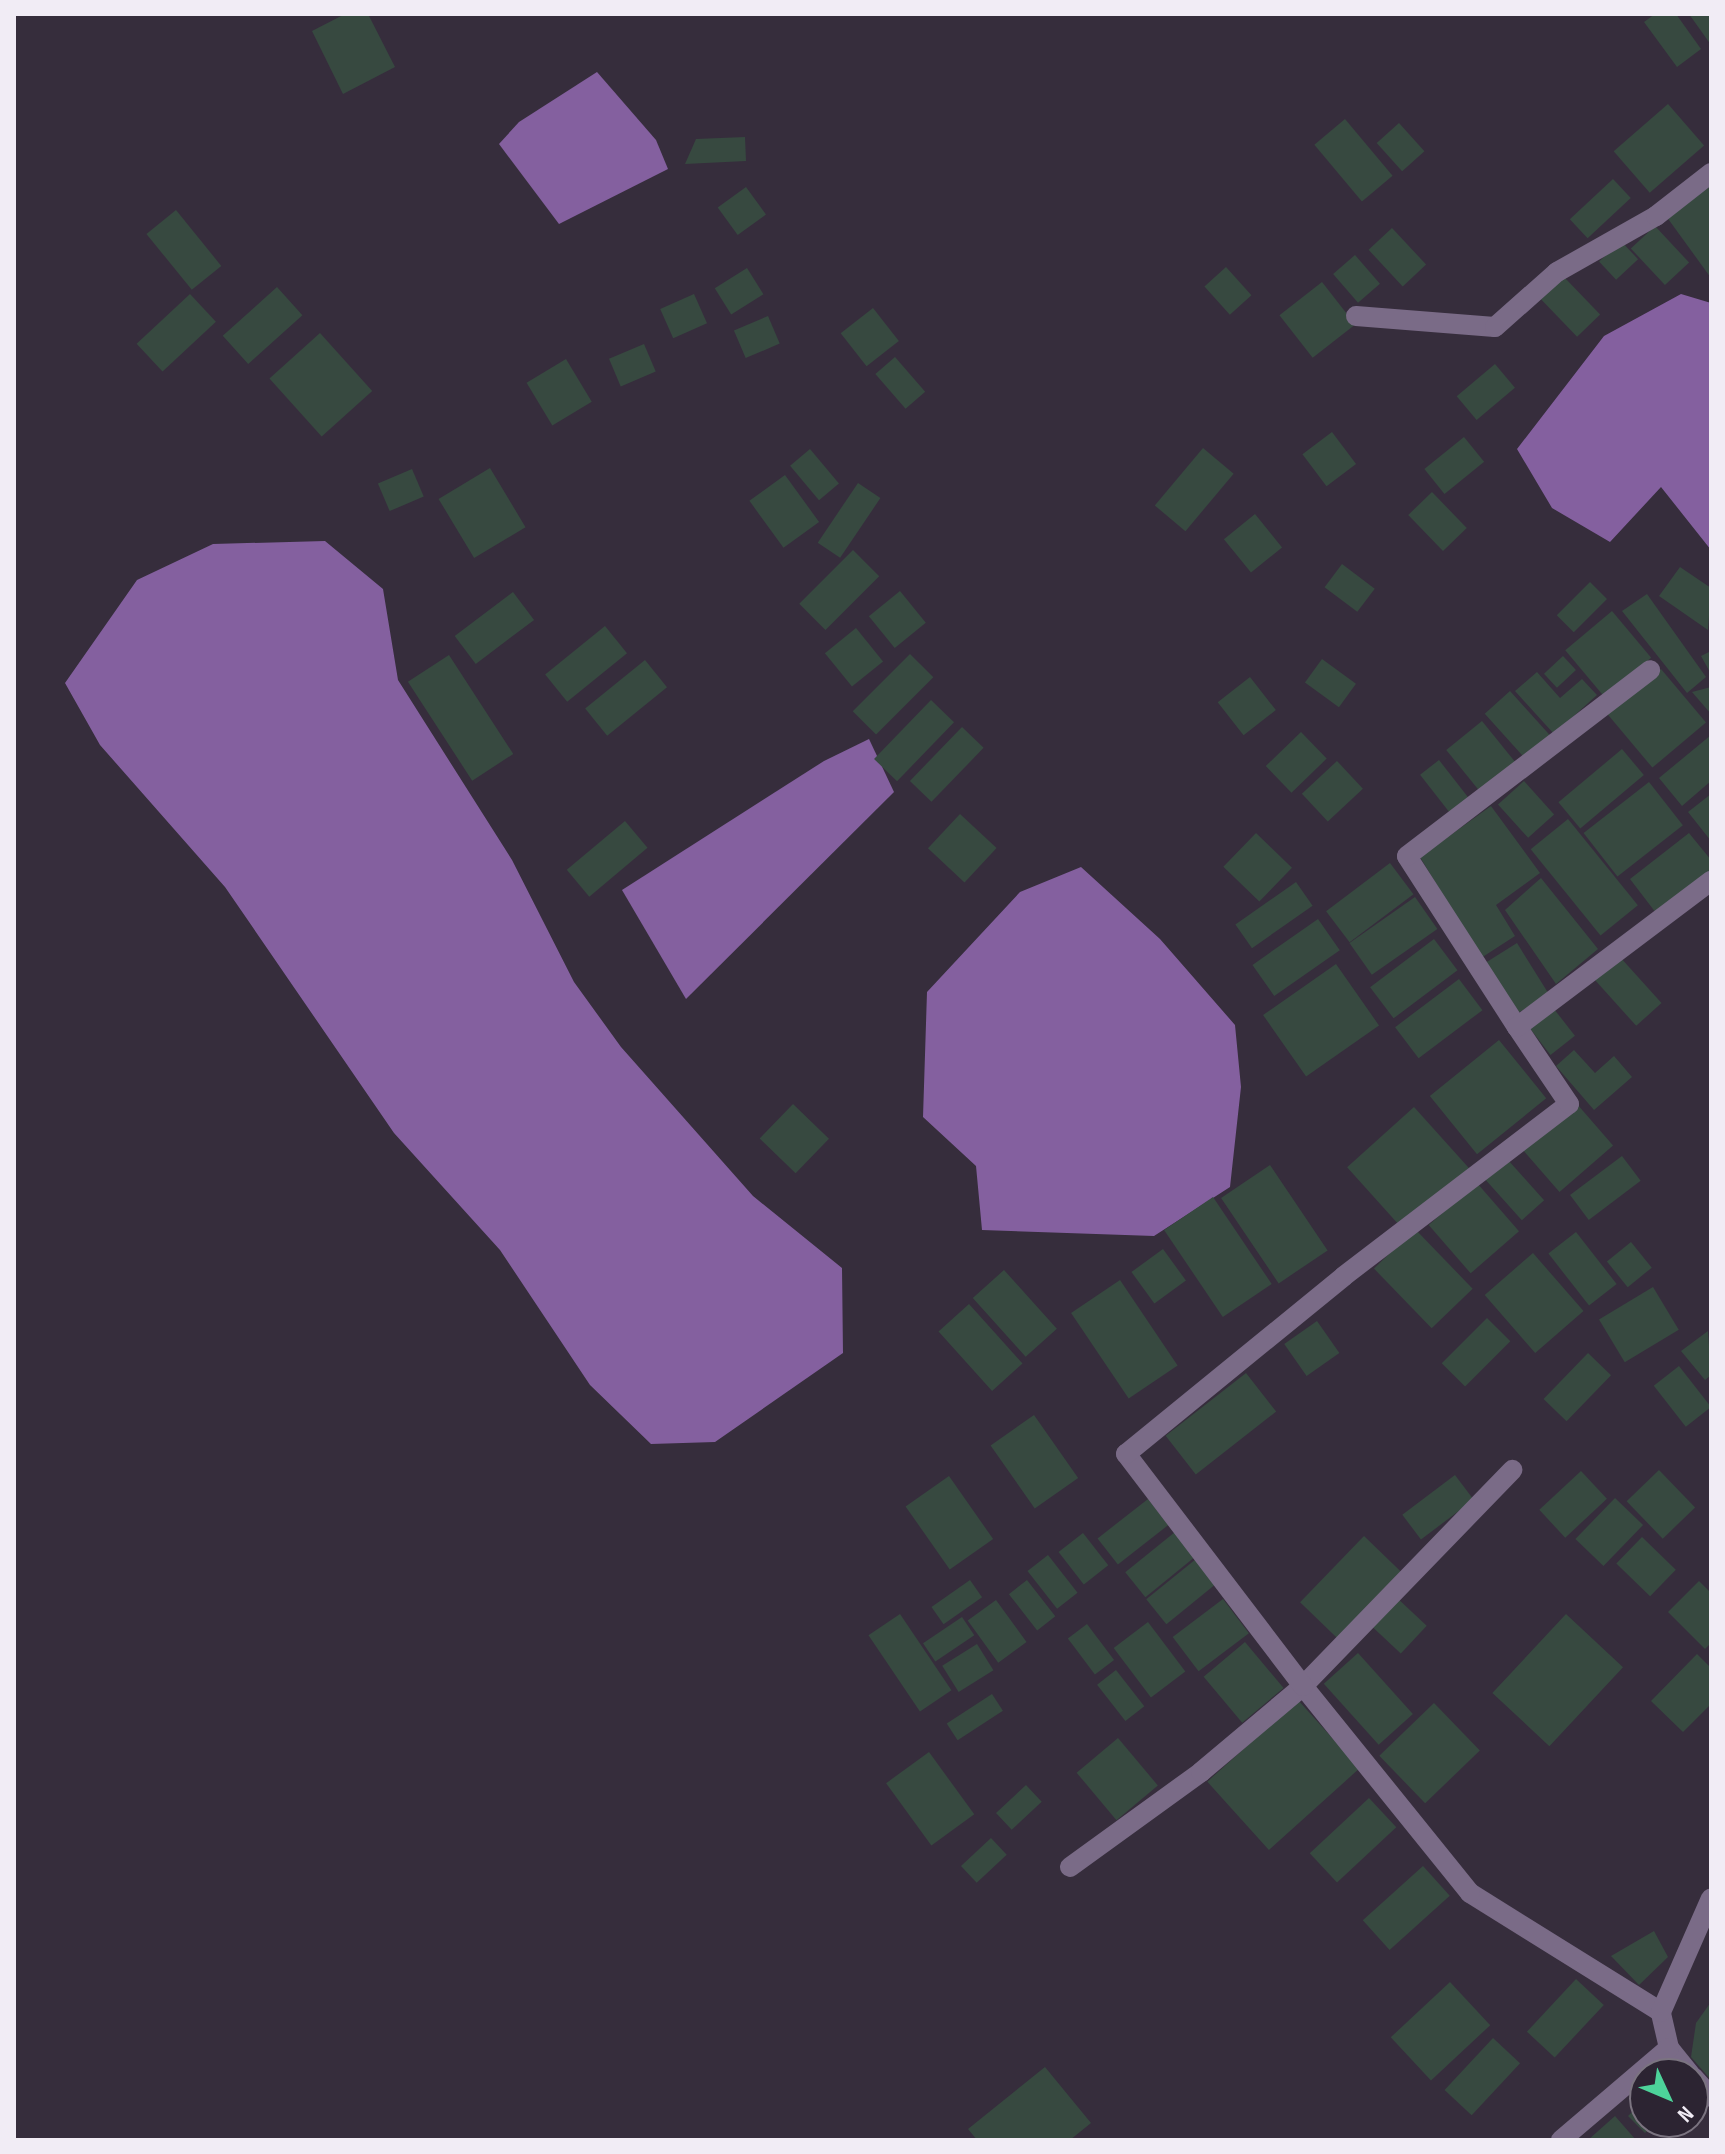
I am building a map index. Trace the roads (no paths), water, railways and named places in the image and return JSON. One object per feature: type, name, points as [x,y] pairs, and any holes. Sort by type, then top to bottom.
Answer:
[{"type":"street","points":[[1356,316],[1495,327],[1557,272],[1656,216],[1711,173]]},
{"type":"street","points":[[1650,670],[1407,856],[1569,1104],[1344,1276],[1126,1454],[1303,1686],[1470,1893],[1661,2012]]},
{"type":"street","points":[[1517,1027],[1711,881]]},
{"type":"street","points":[[1070,1867],[1201,1772],[1303,1686],[1512,1470]]},
{"type":"street","points":[[1677,2058],[1669,2048],[1661,2012],[1711,1898]]},
{"type":"street","points":[[1561,2140],[1669,2048]]}]
